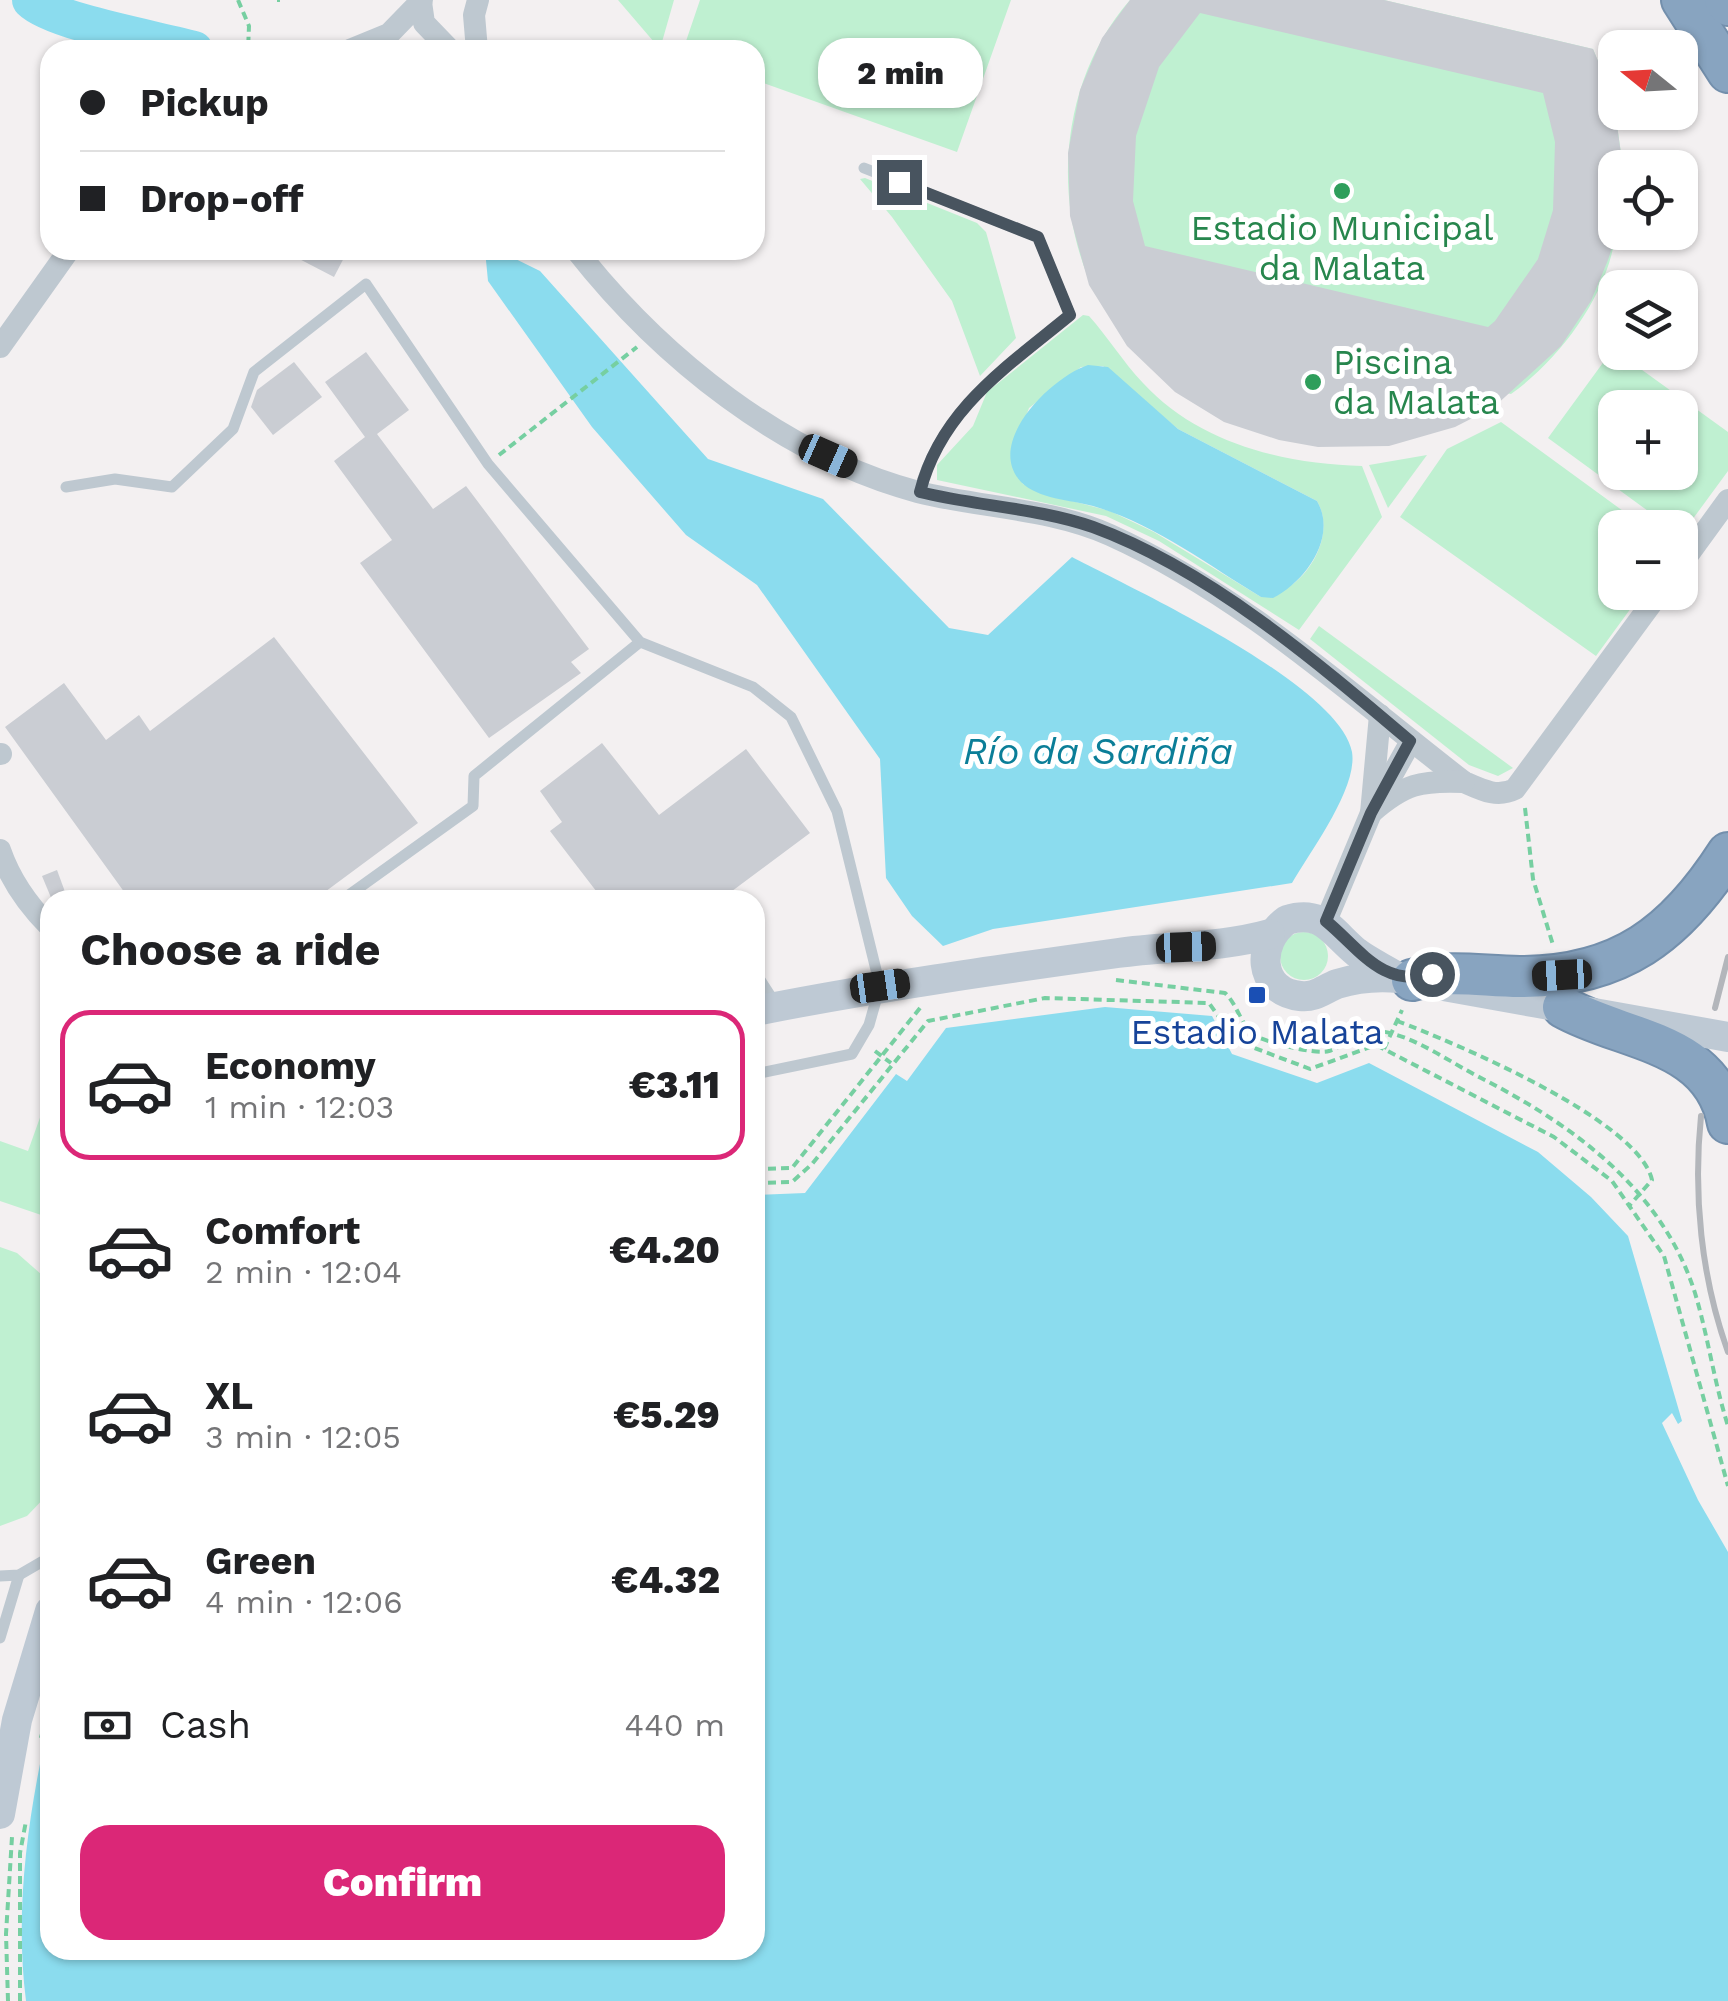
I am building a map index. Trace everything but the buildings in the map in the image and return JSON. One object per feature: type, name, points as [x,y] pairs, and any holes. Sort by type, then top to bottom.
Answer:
[{"type":"highway","points":[[1682,0],[1728,72]]},
{"type":"highway","points":[[1406,986],[1452,972],[1518,977],[1562,975],[1602,966],[1663,933],[1693,904],[1728,853]]},
{"type":"highway","points":[[1563,1007],[1587,1020],[1664,1044],[1681,1054],[1714,1087],[1728,1123]]},
{"type":"main road","points":[[766,1009],[880,986],[1156,948],[1216,946],[1270,934],[1287,920],[1300,916],[1334,930],[1406,986]]},
{"type":"main road","points":[[1332,986],[1344,964],[1334,930]]},
{"type":"main road","points":[[1270,934],[1265,952],[1270,977]]},
{"type":"main road","points":[[1216,946],[1240,956],[1278,986],[1300,996],[1311,996],[1369,976],[1406,986],[1563,1007],[1728,1037]]},
{"type":"main road","points":[[14,1812],[18,1720],[40,1645]]},
{"type":"street","points":[[476,40],[474,14],[478,0]]},
{"type":"street","points":[[374,40],[389,34],[421,1]]},
{"type":"street","points":[[421,1],[424,22],[441,40]]},
{"type":"street","points":[[0,347],[62,260]]},
{"type":"street","points":[[585,260],[653,335],[750,412],[828,456],[920,492],[1072,521],[1112,536],[1236,606],[1464,782],[1495,794],[1515,790],[1647,610]]},
{"type":"street","points":[[1698,541],[1728,500]]},
{"type":"street","points":[[1371,813],[1380,715]]},
{"type":"street","points":[[1334,930],[1371,813],[1410,741]]},
{"type":"street","points":[[1371,813],[1413,784],[1431,780],[1464,782]]},
{"type":"street","points":[[0,850],[40,918]]},
{"type":"lane","points":[[864,168],[1038,237],[1070,315],[985,385],[954,419],[932,450],[920,492]]},
{"type":"lane","points":[[66,488],[116,479],[172,487],[233,429],[254,372],[366,284],[488,464],[640,642],[753,687],[791,716],[837,811],[880,986],[869,1025],[852,1054],[765,1072]]},
{"type":"lane","points":[[356,890],[473,806],[474,776],[640,642]]},
{"type":"lane","points":[[0,1576],[19,1574],[40,1562]]},
{"type":"lane","points":[[0,1638],[19,1574]]},
{"type":"path","points":[[238,0],[248,26],[248,40]]},
{"type":"path","points":[[488,464],[623,358]]},
{"type":"path","points":[[1524,800],[1533,880],[1558,958]]},
{"type":"path","points":[[1114,980],[1225,994],[1256,1036],[1317,1054],[1366,1032],[1391,1035],[1502,1089],[1573,1130],[1654,1211],[1681,1260],[1695,1294],[1728,1426]]},
{"type":"path","points":[[1384,1049],[1397,1021],[1406,986]]},
{"type":"path","points":[[765,1183],[792,1182],[812,1164],[928,1021],[1045,998],[1208,1003],[1236,1041],[1310,1069],[1376,1045],[1554,1137],[1612,1181],[1664,1256],[1728,1486]]},
{"type":"path","points":[[765,1169],[792,1168],[924,1004]]},
{"type":"path","points":[[1397,1021],[1470,1049],[1571,1102],[1644,1158],[1652,1180],[1629,1206]]},
{"type":"path","points":[[875,1051],[893,1064]]},
{"type":"path","points":[[14,1812],[20,1853],[20,2001]]},
{"type":"path","points":[[0,1992],[8,1988]]},
{"type":"green space","points":[[618,0],[674,0],[663,40],[652,40]]},
{"type":"green space","points":[[700,0],[1011,0],[957,152],[765,84],[765,40],[686,40]]},
{"type":"green space","name":"Estadio Municipal da Malata","points":[[1130,0],[1384,0],[1593,49],[1598,61],[1598,130],[1618,130],[1621,150],[1598,150],[1598,250],[1612,250],[1606,270],[1598,270],[1598,290],[1591,304],[1563,345],[1511,394],[1096,295],[1081,259],[1068,182],[1076,104],[1107,32]]},
{"type":"green space","points":[[860,179],[977,223],[986,232],[1016,338],[980,376],[952,301]]},
{"type":"green space","points":[[1083,315],[1089,316],[1143,383],[1189,421],[1272,455],[1362,466],[1382,517],[1299,630],[1159,541],[1106,516],[937,480],[937,465],[973,426],[987,392]],"holes":[[[1103,366],[1178,429],[1317,501],[1323,516],[1319,548],[1302,576],[1290,586],[1261,597],[1154,532],[1110,511],[1038,492],[1023,484],[1014,467],[1012,454],[1029,408],[1081,367]]]},
{"type":"green space","points":[[1598,370],[1642,370],[1670,390],[1598,390],[1598,474],[1548,438]]},
{"type":"green space","points":[[1698,410],[1728,432],[1728,471],[1698,512],[1647,510],[1619,490],[1698,490]]},
{"type":"green space","points":[[1501,422],[1622,510],[1598,510],[1598,610],[1630,610],[1596,656],[1400,517],[1447,449]]},
{"type":"green space","points":[[1427,455],[1388,508],[1369,465]]},
{"type":"green space","points":[[1319,626],[1513,768],[1498,776],[1469,765],[1310,639]]},
{"type":"green space","points":[[1304,932],[1321,939],[1328,956],[1321,973],[1304,980],[1287,973],[1280,956],[1287,939]]},
{"type":"green space","points":[[40,1118],[40,1215],[0,1201],[0,1141],[28,1151]]},
{"type":"green space","points":[[0,1247],[17,1253],[40,1273],[40,1502],[27,1516],[0,1526]]},
{"type":"water","name":"Río da Sardiña","points":[[486,260],[517,260],[540,271],[708,459],[823,499],[949,628],[988,635],[1072,557],[1184,615],[1274,669],[1339,725],[1352,752],[1352,767],[1340,801],[1292,883],[993,929],[943,946],[912,916],[886,878],[880,759],[757,585],[686,535],[592,427],[488,281]]},
{"type":"water","points":[[1088,365],[1108,367],[1178,429],[1317,501],[1322,515],[1321,543],[1307,570],[1285,591],[1273,598],[1261,597],[1137,523],[1093,506],[1045,495],[1021,482],[1012,466],[1016,431],[1041,397]]},
{"type":"water","points":[[1105,1007],[1212,1016],[1232,1054],[1317,1083],[1369,1063],[1538,1152],[1591,1197],[1628,1236],[1682,1421],[1678,1424],[1672,1413],[1662,1423],[1698,1500],[1728,1552],[1728,2001],[26,2001],[23,1894],[40,1767],[40,1960],[765,1960],[765,1195],[805,1193],[896,1074],[907,1081],[946,1028]]},
{"type":"waterway","name":"Río da Sardiña","points":[[31,0],[61,16],[153,40]]},
{"type":"railway","points":[[1715,1008],[1728,957]]},
{"type":"railway","points":[[1701,1116],[1701,1235],[1711,1294],[1728,1352]]},
{"type":"place","name":"Estadio Municipal da Malata","points":[[1342,191]]},
{"type":"place","name":"Piscina da Malata","points":[[1313,382]]},
{"type":"place","name":"Estadio Malata","points":[[1257,995]]},
{"type":"route","points":[[899,182],[1038,237],[1070,315],[985,385],[954,419],[932,450],[920,492],[1072,521],[1128,544],[1236,606],[1295,647],[1410,741],[1371,813],[1326,921],[1361,956],[1399,978],[1412,980],[1432,974]]}]
